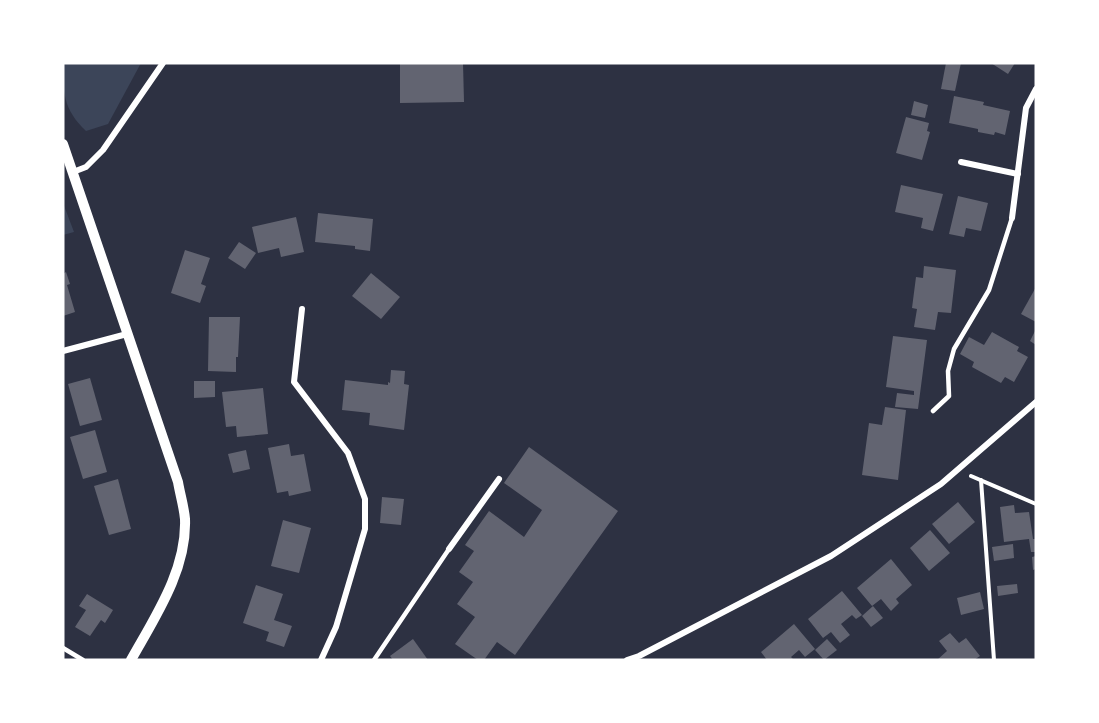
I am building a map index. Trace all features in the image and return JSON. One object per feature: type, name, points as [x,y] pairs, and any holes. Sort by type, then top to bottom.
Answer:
[{"type":"street","points":[[73,172],[86,167],[103,150],[163,63]]},
{"type":"street","points":[[1012,218],[1026,108],[1036,89]]},
{"type":"street","points":[[63,144],[178,482],[185,518],[183,551],[174,579],[131,660]]},
{"type":"street","points":[[961,162],[1018,174]]},
{"type":"street","points":[[302,309],[294,382],[348,453],[365,499],[365,529],[336,627],[321,660]]},
{"type":"street","points":[[63,351],[127,334]]},
{"type":"street","points":[[627,660],[639,656],[831,556],[940,484],[1036,402]]},
{"type":"street","points":[[449,549],[500,479]]},
{"type":"lane","points":[[933,411],[949,396],[948,371],[954,349],[989,290],[1012,218]]},
{"type":"lane","points":[[374,660],[449,549]]},
{"type":"lane","points":[[63,648],[83,660]]},
{"type":"path","points":[[957,470],[1036,504]]},
{"type":"path","points":[[981,480],[994,660]]},
{"type":"shaded area","points":[[63,63],[141,63],[108,124],[86,131],[78,123],[66,100]]},
{"type":"shaded area","points":[[63,203],[74,232],[63,235]]},
{"type":"building","points":[[400,63],[463,63],[464,102],[400,103]]},
{"type":"building","points":[[946,63],[961,63],[955,91],[941,89]]},
{"type":"building","points":[[991,63],[1015,63],[1008,74]]},
{"type":"building","points":[[954,96],[984,102],[983,105],[1010,111],[1005,135],[995,132],[994,135],[978,132],[978,129],[949,123]]},
{"type":"building","points":[[914,101],[928,105],[925,118],[911,115]]},
{"type":"building","points":[[906,117],[929,123],[927,131],[930,132],[922,160],[896,153]]},
{"type":"building","points":[[901,185],[943,194],[933,231],[921,228],[923,218],[895,212]]},
{"type":"building","points":[[958,196],[988,203],[981,231],[966,228],[964,237],[949,234]]},
{"type":"building","points":[[318,213],[373,219],[370,251],[355,249],[355,246],[315,242]]},
{"type":"building","points":[[296,217],[304,252],[281,257],[279,248],[258,253],[252,227]]},
{"type":"building","points":[[239,242],[256,253],[245,269],[228,258]]},
{"type":"building","points":[[185,250],[210,258],[201,284],[206,286],[200,303],[171,293]]},
{"type":"building","points":[[924,266],[956,270],[951,313],[938,312],[935,330],[914,327],[917,309],[912,308],[916,277],[923,278]]},
{"type":"building","points":[[66,272],[70,284],[67,285],[75,312],[63,316],[63,274]]},
{"type":"building","points":[[371,273],[400,297],[381,319],[352,296]]},
{"type":"building","points":[[1036,287],[1036,322],[1021,314]]},
{"type":"building","points":[[209,317],[240,317],[236,372],[208,371]]},
{"type":"building","points":[[1036,329],[1036,345],[1030,341]]},
{"type":"building","points":[[992,332],[1019,347],[1017,351],[1028,357],[1014,382],[1005,377],[1001,383],[972,367],[974,362],[960,354],[969,337],[984,345]]},
{"type":"building","points":[[893,336],[927,340],[918,409],[895,407],[897,393],[914,395],[914,391],[886,387]]},
{"type":"building","points":[[391,370],[405,371],[404,384],[409,385],[404,430],[369,425],[370,413],[342,410],[345,380],[388,385]]},
{"type":"building","points":[[90,378],[102,420],[80,426],[68,384]]},
{"type":"building","points":[[194,381],[215,381],[215,397],[194,398]]},
{"type":"building","points":[[263,388],[268,434],[237,437],[236,426],[226,427],[222,392]]},
{"type":"building","points":[[885,407],[906,410],[898,480],[862,475],[869,423],[882,425]]},
{"type":"building","points":[[95,430],[107,472],[83,479],[70,437]]},
{"type":"building","points":[[289,444],[291,456],[304,454],[311,491],[289,496],[288,491],[277,493],[268,448]]},
{"type":"building","points":[[529,447],[618,511],[515,655],[497,642],[484,660],[478,660],[455,644],[475,617],[457,604],[473,582],[459,572],[474,551],[465,545],[489,511],[524,537],[542,510],[504,483]]},
{"type":"building","points":[[246,450],[250,469],[233,473],[228,454]]},
{"type":"building","points":[[118,479],[131,529],[109,535],[94,486]]},
{"type":"building","points":[[382,497],[404,499],[401,525],[380,523]]},
{"type":"building","points":[[958,502],[975,522],[949,544],[932,524]]},
{"type":"building","points":[[1014,505],[1015,513],[1029,512],[1033,539],[1036,539],[1036,552],[1031,552],[1029,539],[1004,542],[1000,507]]},
{"type":"building","points":[[283,520],[311,528],[299,573],[271,566]]},
{"type":"building","points":[[930,530],[950,553],[929,571],[910,548]]},
{"type":"building","points":[[1013,544],[1014,558],[994,561],[992,547]]},
{"type":"building","points":[[1036,556],[1036,569],[1033,570],[1032,557]]},
{"type":"building","points":[[891,559],[912,585],[896,599],[899,603],[891,611],[881,599],[872,606],[857,588]]},
{"type":"building","points":[[1017,584],[1018,593],[998,596],[997,586]]},
{"type":"building","points":[[256,585],[283,594],[274,620],[292,626],[284,647],[266,641],[269,632],[243,623]]},
{"type":"building","points":[[842,591],[862,615],[856,619],[852,615],[841,624],[850,635],[840,643],[831,632],[823,638],[808,619]]},
{"type":"building","points":[[980,592],[984,609],[961,615],[957,598]]},
{"type":"building","points":[[87,594],[113,610],[105,623],[101,620],[90,636],[75,627],[86,610],[79,606]]},
{"type":"building","points":[[873,606],[883,618],[871,627],[862,616]]},
{"type":"building","points":[[794,624],[815,649],[805,657],[799,650],[791,657],[794,660],[767,660],[761,652]]},
{"type":"building","points":[[950,633],[959,643],[966,638],[980,656],[974,660],[937,660],[947,651],[939,641]]},
{"type":"building","points":[[413,639],[428,660],[393,660],[390,656]]},
{"type":"building","points":[[827,639],[837,650],[824,660],[815,650]]}]
